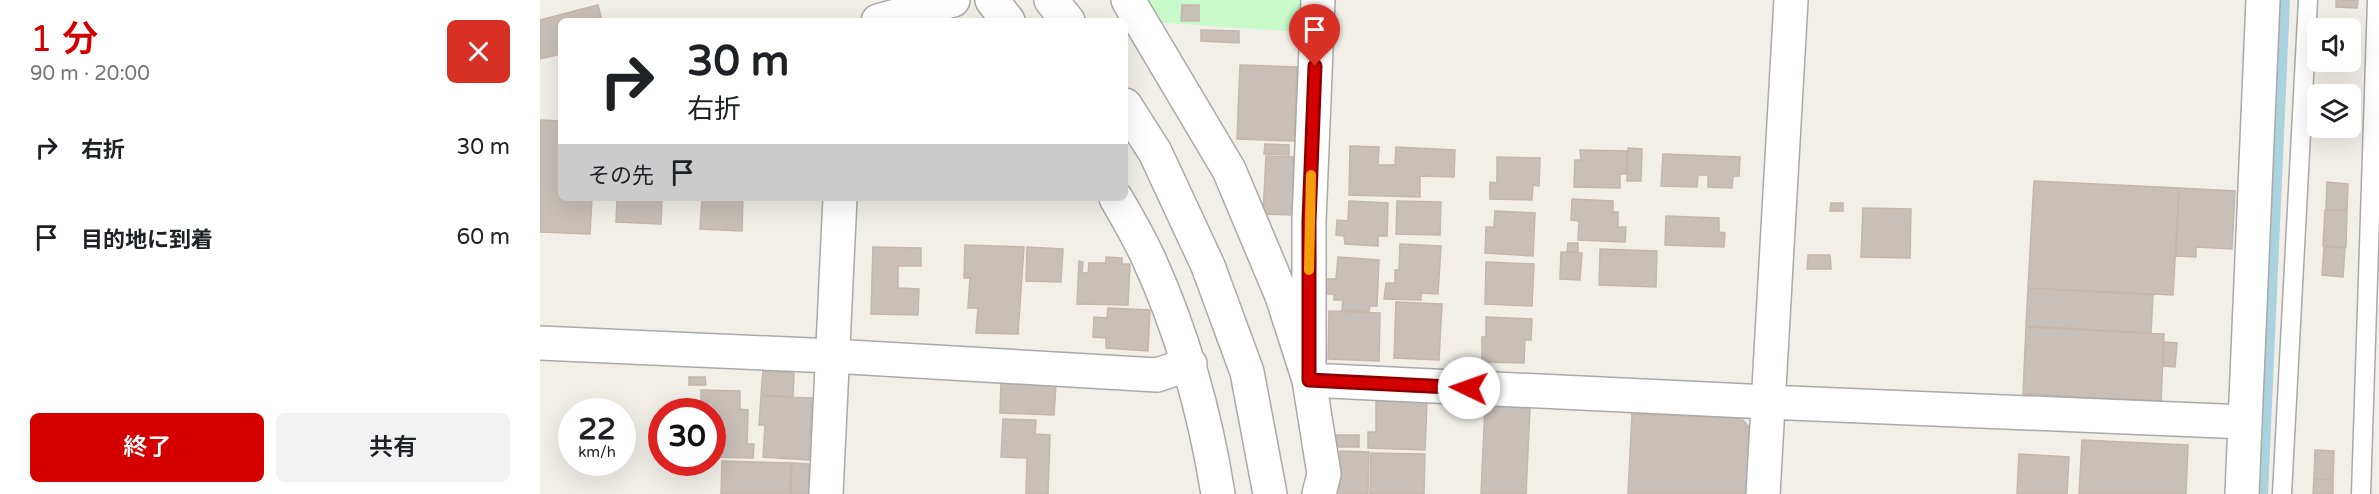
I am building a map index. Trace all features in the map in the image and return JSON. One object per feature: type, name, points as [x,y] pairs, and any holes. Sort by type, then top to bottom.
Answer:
[{"type":"street","points":[[889,18],[953,0]]},
{"type":"street","points":[[992,0],[1006,18]]},
{"type":"street","points":[[1051,0],[1066,18]]},
{"type":"street","points":[[1128,0],[1229,170],[1282,296],[1309,380],[1324,474],[1319,494]]},
{"type":"street","points":[[1309,380],[1309,221],[1318,0]]},
{"type":"street","points":[[1763,494],[1791,0]]},
{"type":"street","points":[[2242,494],[2263,0]]},
{"type":"street","points":[[1128,110],[1155,152],[1208,266],[1247,372],[1268,484]]},
{"type":"street","points":[[826,494],[840,201]]},
{"type":"street","points":[[1118,201],[1147,255],[1190,364],[1210,445],[1218,494]]},
{"type":"street","points":[[540,343],[832,356],[1157,375],[1190,364]]},
{"type":"street","points":[[1309,380],[2245,422]]},
{"type":"lane","points":[[2282,494],[2308,0]]},
{"type":"lane","points":[[2361,494],[2377,0]]},
{"type":"green space","points":[[1136,0],[1301,0],[1300,32],[1151,22]]},
{"type":"building","points":[[2336,0],[2358,0],[2357,8],[2336,7]]},
{"type":"building","points":[[598,5],[601,18],[558,18],[558,55],[540,59],[540,20]]},
{"type":"building","points":[[1182,5],[1199,5],[1199,21],[1181,21]]},
{"type":"building","points":[[1201,30],[1239,31],[1239,43],[1201,41]]},
{"type":"building","points":[[1240,65],[1297,67],[1294,141],[1237,139]]},
{"type":"building","points":[[540,120],[558,121],[558,201],[592,201],[590,234],[540,232]]},
{"type":"building","points":[[1265,144],[1289,145],[1289,155],[1264,154]]},
{"type":"building","points":[[1350,146],[1379,147],[1378,165],[1395,165],[1396,147],[1455,150],[1454,177],[1420,176],[1420,197],[1349,195]]},
{"type":"building","points":[[1628,148],[1642,149],[1641,181],[1627,181]]},
{"type":"building","points":[[1580,150],[1627,151],[1626,174],[1620,174],[1620,188],[1574,187],[1575,160],[1581,160]]},
{"type":"building","points":[[1663,154],[1740,157],[1739,176],[1733,176],[1732,188],[1708,187],[1708,175],[1698,175],[1697,187],[1661,186]]},
{"type":"building","points":[[1266,156],[1294,157],[1292,215],[1263,214]]},
{"type":"building","points":[[1497,157],[1540,158],[1539,186],[1533,185],[1532,200],[1490,199],[1490,182],[1497,183]]},
{"type":"building","points":[[2034,181],[2179,188],[2173,295],[2028,288]]},
{"type":"building","points":[[2327,182],[2348,184],[2347,210],[2326,210]]},
{"type":"building","points":[[2179,188],[2235,191],[2232,249],[2196,247],[2196,257],[2176,256]]},
{"type":"building","points":[[1572,199],[1613,201],[1613,212],[1618,212],[1618,227],[1626,227],[1625,242],[1578,240],[1579,221],[1571,220]]},
{"type":"building","points":[[617,201],[662,201],[661,224],[616,222]]},
{"type":"building","points":[[702,201],[743,201],[742,231],[700,229]]},
{"type":"building","points":[[1349,201],[1388,203],[1387,236],[1378,236],[1378,246],[1345,244],[1344,236],[1336,235],[1337,220],[1348,221]]},
{"type":"building","points":[[1397,201],[1441,202],[1440,235],[1396,234]]},
{"type":"building","points":[[1831,203],[1843,203],[1843,211],[1830,211]]},
{"type":"building","points":[[1863,208],[1911,209],[1910,258],[1861,257]]},
{"type":"building","points":[[2325,210],[2347,211],[2346,247],[2323,246]]},
{"type":"building","points":[[1495,211],[1535,213],[1533,256],[1485,253],[1486,227],[1494,227]]},
{"type":"building","points":[[1666,216],[1719,218],[1719,232],[1725,233],[1724,247],[1665,245]]},
{"type":"building","points":[[1568,243],[1578,243],[1578,252],[1567,252]]},
{"type":"building","points":[[1400,244],[1441,246],[1438,294],[1421,293],[1421,300],[1384,299],[1386,283],[1395,283],[1395,270],[1399,270]]},
{"type":"building","points":[[965,245],[1024,247],[1018,334],[976,333],[978,308],[968,308],[970,278],[964,278]]},
{"type":"building","points":[[873,247],[921,248],[921,266],[898,266],[898,288],[919,289],[918,315],[871,314]]},
{"type":"building","points":[[1027,247],[1063,249],[1061,282],[1026,281]]},
{"type":"building","points":[[2324,247],[2345,248],[2343,277],[2322,275]]},
{"type":"building","points":[[1600,249],[1657,251],[1656,287],[1599,285]]},
{"type":"building","points":[[1561,252],[1582,253],[1580,280],[1560,279]]},
{"type":"building","points":[[1808,255],[1830,255],[1831,269],[1807,269]]},
{"type":"building","points":[[1106,257],[1122,258],[1122,264],[1130,264],[1128,305],[1077,304],[1079,261],[1083,262],[1082,273],[1088,273],[1089,263],[1106,263]]},
{"type":"building","points":[[1338,257],[1379,260],[1377,306],[1370,306],[1369,311],[1342,310],[1343,300],[1334,300],[1334,294],[1325,294],[1325,279],[1336,279]]},
{"type":"building","points":[[1486,262],[1534,264],[1532,306],[1485,304]]},
{"type":"building","points":[[2028,288],[2153,295],[2151,333],[2026,326]]},
{"type":"building","points":[[1396,302],[1442,304],[1439,360],[1394,358]]},
{"type":"building","points":[[1108,308],[1150,310],[1148,351],[1106,348],[1106,338],[1093,337],[1094,317],[1107,318]]},
{"type":"building","points":[[1329,311],[1380,313],[1379,361],[1328,359]]},
{"type":"building","points":[[1486,317],[1532,319],[1531,340],[1525,340],[1524,363],[1482,362],[1482,337],[1486,337]]},
{"type":"building","points":[[2026,327],[2164,334],[2161,401],[2023,394]]},
{"type":"building","points":[[2164,342],[2177,343],[2175,367],[2163,366]]},
{"type":"building","points":[[763,371],[794,373],[793,397],[761,395]]},
{"type":"building","points":[[689,377],[705,377],[706,385],[689,385]]},
{"type":"building","points":[[1001,382],[1056,384],[1054,415],[1000,413]]},
{"type":"building","points":[[701,390],[740,391],[740,409],[748,410],[747,444],[754,444],[753,458],[726,457],[726,398],[701,398]]},
{"type":"building","points":[[761,396],[812,398],[809,460],[763,457],[765,425],[759,425]]},
{"type":"building","points":[[1376,401],[1427,402],[1425,450],[1368,448],[1368,432],[1376,432]]},
{"type":"building","points":[[1485,406],[1530,408],[1526,494],[1481,494]]},
{"type":"building","points":[[1632,414],[1741,418],[1750,428],[1748,494],[1628,494]]},
{"type":"building","points":[[1003,419],[1036,420],[1035,434],[1050,435],[1048,494],[1026,494],[1027,458],[1001,457]]},
{"type":"building","points":[[1335,435],[1359,435],[1359,447],[1334,447]]},
{"type":"building","points":[[2082,440],[2188,445],[2186,494],[2079,494]]},
{"type":"building","points":[[2315,450],[2334,451],[2333,480],[2314,479]]},
{"type":"building","points":[[1340,451],[1369,452],[1368,494],[1339,494]]},
{"type":"building","points":[[1371,453],[1425,454],[1424,494],[1370,494]]},
{"type":"building","points":[[2019,454],[2069,457],[2067,494],[2017,494]]},
{"type":"building","points":[[726,461],[791,463],[790,494],[721,494],[722,476],[726,476]]},
{"type":"building","points":[[792,463],[809,464],[809,494],[791,494]]},
{"type":"building","points":[[2314,479],[2333,480],[2333,494],[2313,494]]},
{"type":"waterway","points":[[2263,494],[2285,0]]},
{"type":"slow traffic","points":[[1309,270],[1311,175]]},
{"type":"route","points":[[1315,66],[1309,221],[1309,380],[1469,388]]}]
